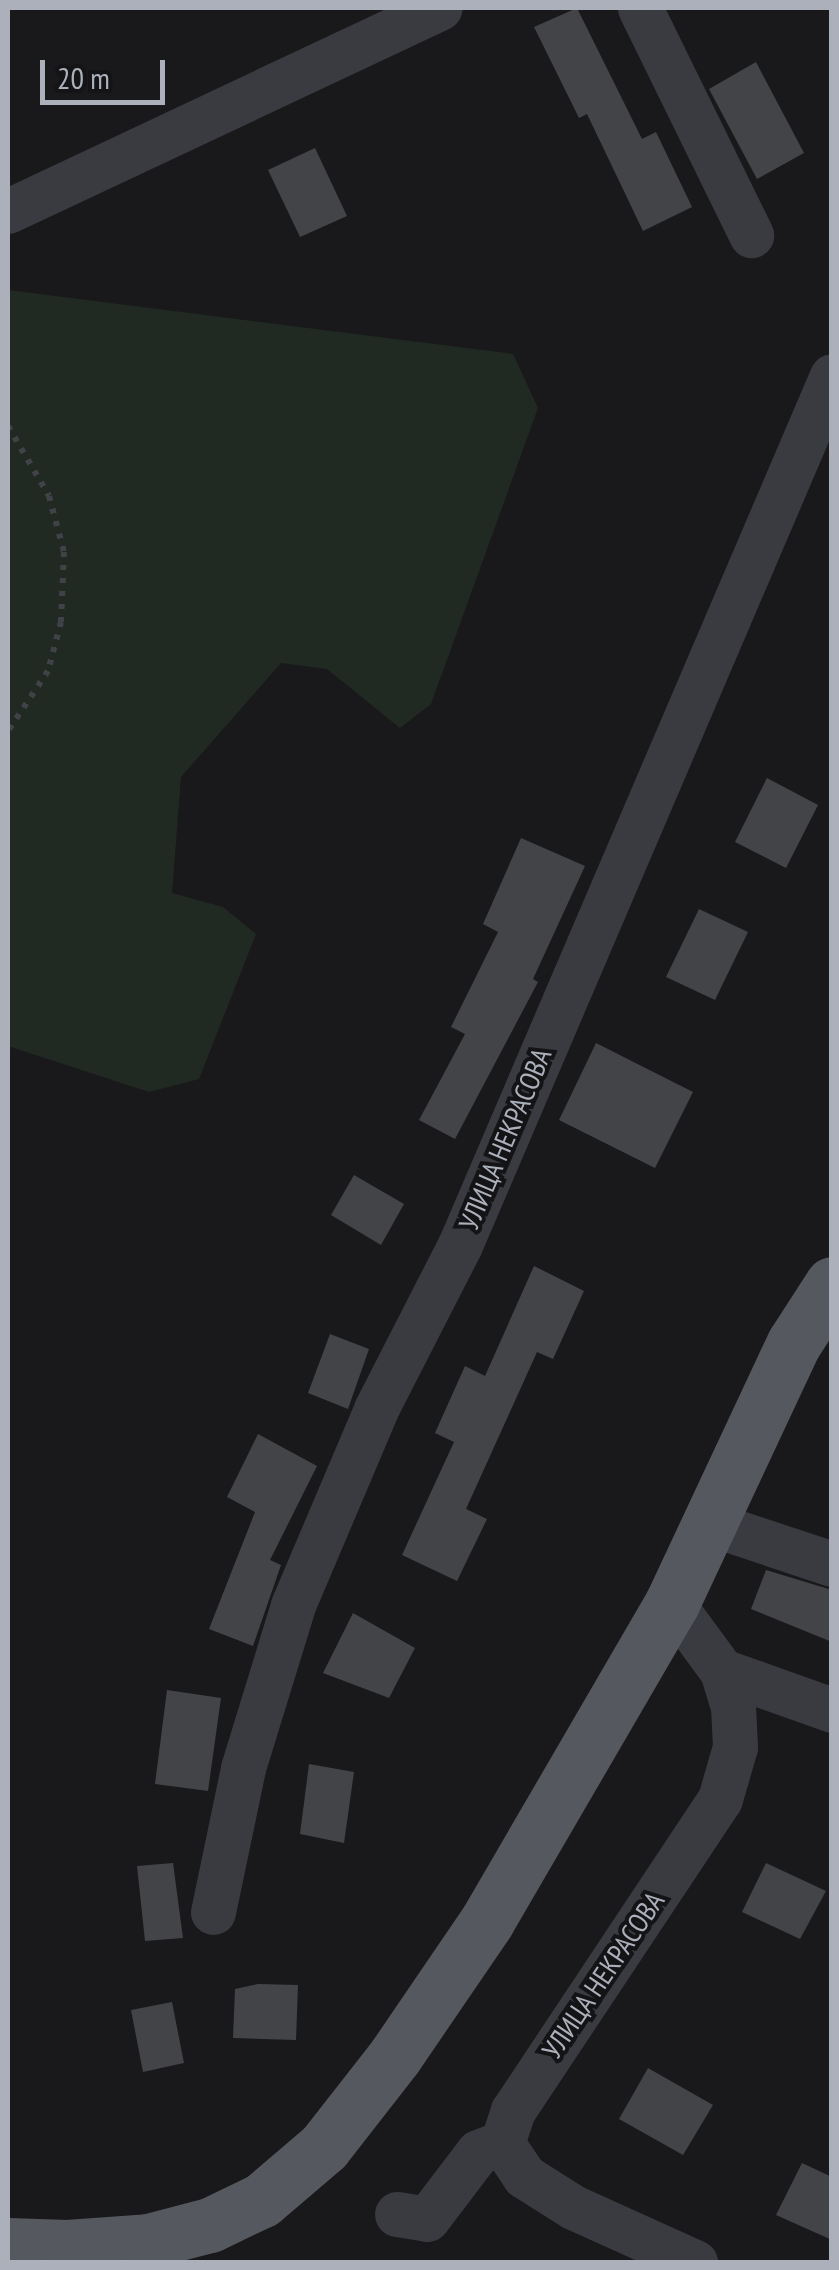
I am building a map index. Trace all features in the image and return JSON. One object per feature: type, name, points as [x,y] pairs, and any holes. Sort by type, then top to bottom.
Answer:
[{"type":"main road","points":[[8,2245],[67,2247],[148,2241],[210,2226],[262,2200],[324,2146],[395,2056],[487,1921],[672,1603],[794,1343],[832,1284]]},
{"type":"street","points":[[8,210],[440,8]]},
{"type":"street","points":[[640,8],[751,235]]},
{"type":"street","name":"УЛИЦА НЕКРАСОВА","points":[[213,1912],[243,1768],[293,1606],[376,1409],[460,1246],[832,376]]},
{"type":"street","points":[[709,1523],[832,1564]]},
{"type":"street","name":"УЛИЦА НЕКРАСОВА","points":[[502,2143],[513,2110],[720,1799],[735,1747],[733,1706],[722,1671],[672,1603]]},
{"type":"street","points":[[722,1671],[832,1710]]},
{"type":"street","points":[[397,2214],[427,2219],[478,2152],[502,2143],[524,2176],[573,2207],[695,2262]]},
{"type":"path","points":[[8,426],[49,496],[64,552],[61,622],[48,671],[8,731]]},
{"type":"shaded area","points":[[8,290],[513,354],[538,408],[431,704],[400,728],[327,669],[281,663],[181,777],[172,893],[223,907],[256,934],[199,1079],[149,1092],[8,1046]]},
{"type":"building","points":[[577,8],[642,139],[656,132],[692,207],[643,231],[587,114],[579,118],[534,27]]},
{"type":"building","points":[[756,62],[804,153],[757,179],[709,89]]},
{"type":"building","points":[[315,148],[347,216],[300,237],[268,170]]},
{"type":"building","points":[[767,778],[818,805],[786,868],[735,842]]},
{"type":"building","points":[[521,838],[585,866],[533,979],[538,982],[455,1139],[419,1120],[465,1034],[451,1027],[498,932],[483,924]]},
{"type":"building","points":[[699,909],[748,932],[715,1000],[666,977]]},
{"type":"building","points":[[596,1043],[693,1092],[655,1168],[559,1120]]},
{"type":"building","points":[[354,1175],[404,1204],[381,1245],[331,1215]]},
{"type":"building","points":[[534,1266],[584,1291],[553,1359],[537,1352],[466,1509],[487,1519],[457,1581],[402,1555],[454,1442],[435,1433],[465,1366],[485,1376]]},
{"type":"building","points":[[330,1334],[369,1349],[348,1409],[308,1393]]},
{"type":"building","points":[[258,1434],[317,1466],[270,1560],[281,1565],[253,1646],[209,1629],[255,1512],[227,1497]]},
{"type":"building","points":[[766,1570],[832,1590],[832,1642],[751,1609]]},
{"type":"building","points":[[353,1613],[415,1648],[389,1698],[323,1673]]},
{"type":"building","points":[[167,1690],[221,1698],[208,1791],[155,1784]]},
{"type":"building","points":[[309,1764],[354,1772],[344,1843],[300,1834]]},
{"type":"building","points":[[173,1863],[183,1938],[145,1941],[137,1866]]},
{"type":"building","points":[[766,1863],[826,1891],[800,1939],[742,1912]]},
{"type":"building","points":[[258,1984],[298,1985],[296,2040],[233,2038],[235,1989]]},
{"type":"building","points":[[172,2002],[184,2063],[143,2072],[131,2010]]},
{"type":"building","points":[[648,2068],[713,2105],[683,2155],[619,2119]]},
{"type":"building","points":[[802,2163],[832,2177],[832,2240],[776,2215]]}]
